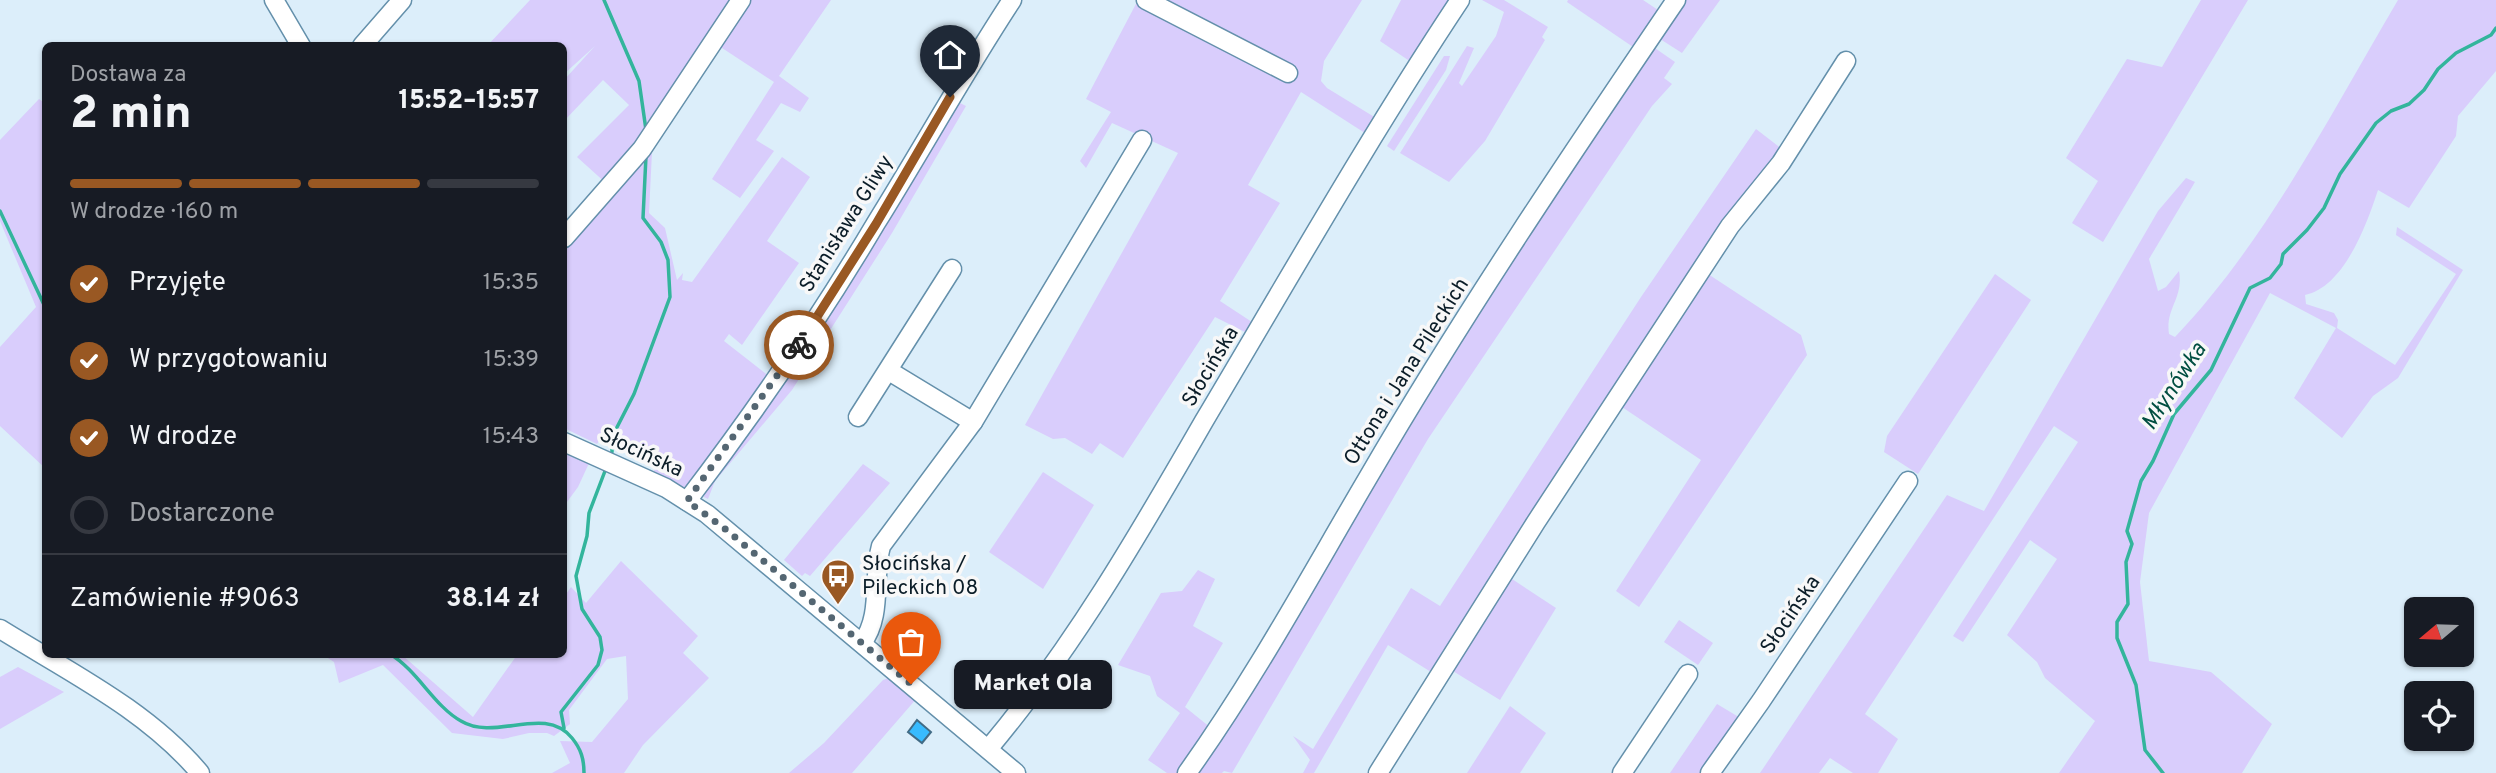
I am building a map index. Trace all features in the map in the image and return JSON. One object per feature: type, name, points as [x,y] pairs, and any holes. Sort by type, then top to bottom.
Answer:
[{"type":"street","points":[[274,0],[299,42]]},
{"type":"street","points":[[365,42],[402,0]]},
{"type":"street","points":[[567,235],[642,149],[741,0]]},
{"type":"street","name":"Stanisława Gliwy","points":[[687,501],[779,377],[876,224],[962,76],[1012,0]]},
{"type":"street","points":[[1146,0],[1288,73]]},
{"type":"street","name":"Słocińska","points":[[989,748],[1032,696],[1093,606],[1149,516],[1331,204],[1460,0]]},
{"type":"street","name":"Ottona i Jana Pileckich","points":[[1187,773],[1239,697],[1311,580],[1370,475],[1542,198],[1676,0]]},
{"type":"street","points":[[1378,773],[1536,522],[1681,300],[1730,226],[1781,163],[1846,61]]},
{"type":"street","points":[[862,643],[870,630],[875,611],[875,566],[881,546],[973,422],[1142,140]]},
{"type":"street","points":[[858,416],[952,269]]},
{"type":"street","points":[[889,371],[973,422]]},
{"type":"street","name":"Słocińska","points":[[567,443],[667,488],[724,528],[1016,773]]},
{"type":"street","name":"Słocińska","points":[[1710,773],[1908,481]]},
{"type":"street","points":[[0,629],[42,655]]},
{"type":"street","points":[[46,658],[128,709],[166,739],[200,773]]},
{"type":"street","points":[[1622,773],[1688,674]]},
{"type":"shaded area","points":[[530,0],[733,1],[608,185],[577,157],[629,105],[603,80],[567,118],[567,77],[595,46],[567,71],[567,42],[491,42]]},
{"type":"shaded area","points":[[748,0],[831,0],[779,76],[809,98],[800,112],[781,103],[756,140],[774,151],[740,198],[712,179],[774,82],[719,46]]},
{"type":"shaded area","points":[[1138,0],[1208,23],[1163,0],[1362,0],[1324,61],[1321,81],[1327,88],[1376,118],[1368,135],[1301,92],[1248,185],[1280,203],[1220,301],[1255,324],[1249,334],[1215,317],[1123,458],[1100,443],[1092,454],[1065,438],[1053,439],[1025,425],[1178,153],[1112,123],[1086,168],[1080,161],[1111,112],[1086,99]]},
{"type":"shaded area","points":[[1401,0],[1455,0],[1411,62],[1380,41]]},
{"type":"shaded area","points":[[1482,0],[1504,0],[1548,27],[1542,37],[1545,40],[1485,141],[1449,182],[1400,153],[1467,46],[1474,48],[1459,83],[1462,86],[1496,36],[1504,12]]},
{"type":"shaded area","points":[[1643,0],[1661,12],[1636,49],[1567,2]]},
{"type":"shaded area","points":[[1682,0],[1720,0],[1682,53],[1657,37]]},
{"type":"shaded area","points":[[2201,0],[2248,0],[2103,242],[2072,223],[2098,181],[2066,158],[2127,59],[2162,67]]},
{"type":"shaded area","points":[[2398,0],[2496,0],[2496,71],[2458,116],[2456,136],[2409,208],[2378,190],[2352,252],[2331,280],[2319,290],[2305,295],[2306,304],[2334,313],[2338,320],[2337,328],[2395,365],[2456,274],[2396,235],[2397,227],[2463,270],[2398,378],[2373,396],[2342,438],[2294,398],[2336,328],[2270,293],[2149,513],[2140,582],[2149,661],[2211,672],[2272,724],[2242,773],[2059,773],[2095,721],[2045,678],[2037,662],[2007,635],[2057,559],[2030,540],[1963,642],[1953,636],[2078,442],[2054,426],[1865,714],[1898,739],[1878,773],[1853,773],[1830,758],[1819,773],[1760,773],[1947,495],[1984,511],[2158,211],[2186,178],[2195,182],[2149,259],[2158,291],[2166,287],[2179,271],[2179,289],[2168,325],[2169,334],[2175,337],[2208,300],[2268,219]]},
{"type":"shaded area","points":[[1652,46],[1675,62],[1664,78],[1672,84],[1652,106],[1428,439],[1232,773],[1195,773],[1369,483],[1504,267]]},
{"type":"shaded area","points":[[1444,56],[1450,56],[1446,70],[1394,151],[1387,146]]},
{"type":"shaded area","points":[[39,99],[42,101],[42,465],[0,426],[0,347],[36,307],[0,221],[0,140]]},
{"type":"shaded area","points":[[958,102],[966,106],[892,233],[792,390],[715,481],[708,499],[704,497],[706,483]]},
{"type":"shaded area","points":[[1756,129],[1782,149],[1431,672],[1388,645],[1314,773],[1303,773],[1310,760],[1293,736],[1313,749],[1411,588],[1440,606],[1641,297]]},
{"type":"shaded area","points":[[652,152],[649,213],[665,228],[677,280],[683,273],[682,280],[692,282],[782,157],[810,177],[767,241],[799,263],[742,345],[729,334],[724,341],[770,377],[700,469],[703,471],[689,490],[653,472],[658,465],[651,461],[599,441],[597,444],[567,429],[567,241],[639,157]]},
{"type":"shaded area","points":[[1708,274],[1801,335],[1807,355],[1639,607],[1616,591],[1701,460],[1619,405]]},
{"type":"shaded area","points":[[1995,274],[2031,300],[1918,474],[1884,452],[1887,436]]},
{"type":"shaded area","points":[[567,450],[590,461],[578,487],[567,502]]},
{"type":"shaded area","points":[[863,464],[890,483],[810,576],[805,573],[802,576],[784,560]]},
{"type":"shaded area","points":[[1043,472],[1094,505],[1043,589],[989,552]]},
{"type":"shaded area","points":[[621,561],[698,636],[683,653],[709,678],[643,745],[624,773],[552,773],[570,763],[560,741],[592,742],[628,699],[626,656],[607,659],[569,710],[570,724],[554,736],[547,733],[529,733],[503,739],[452,733],[383,665],[339,683],[334,662],[328,658],[405,658],[473,717],[515,658],[567,658],[567,593],[571,587],[586,603]]},
{"type":"shaded area","points":[[1198,570],[1215,579],[1193,626],[1223,643],[1185,707],[1211,728],[1181,773],[1167,773],[1148,760],[1180,713],[1157,696],[1150,676],[1118,665],[1161,593],[1182,591]]},
{"type":"shaded area","points":[[1509,577],[1556,608],[1500,700],[1448,668]]},
{"type":"shaded area","points":[[1679,620],[1713,643],[1698,665],[1664,642]]},
{"type":"shaded area","points":[[18,667],[64,692],[0,729],[0,677]]},
{"type":"shaded area","points":[[891,677],[917,698],[852,773],[789,773],[824,743],[883,680]]},
{"type":"shaded area","points":[[1717,704],[1742,719],[1705,773],[1670,773]]},
{"type":"shaded area","points":[[1510,706],[1546,733],[1520,773],[1467,773]]},
{"type":"building","points":[[917,720],[931,732],[922,743],[908,732]]},
{"type":"waterway","points":[[604,0],[639,81],[646,130]]},
{"type":"waterway","name":"Młynówka","points":[[2163,773],[2145,750],[2136,685],[2117,638],[2117,622],[2128,604],[2126,562],[2132,544],[2127,531],[2141,481],[2174,414],[2211,370],[2250,288],[2270,278],[2281,264],[2283,254],[2324,208],[2340,174],[2376,123],[2391,111],[2409,104],[2424,90],[2438,69],[2456,53],[2491,35],[2496,28]]},
{"type":"waterway","points":[[612,452],[612,437],[634,394],[670,297],[668,260],[661,242],[643,218],[646,156]]},
{"type":"waterway","name":"Młynówka","points":[[0,211],[42,300]]},
{"type":"waterway","points":[[564,728],[561,712],[598,665],[602,650],[600,637],[582,609],[576,576],[587,536],[589,513],[605,471]]},
{"type":"waterway","name":"Młynówka","points":[[396,658],[442,707],[461,721],[489,728],[534,723],[561,728],[578,746],[584,773]]},
{"type":"way so far","points":[[799,345],[779,377],[687,501],[707,514],[911,684]]},
{"type":"place","name":"Słocińska / Pileckich 08","points":[[838,606]]},
{"type":"place","name":"Market Ola","points":[[911,684]]},
{"type":"route","points":[[799,345],[876,224],[950,97]]}]
